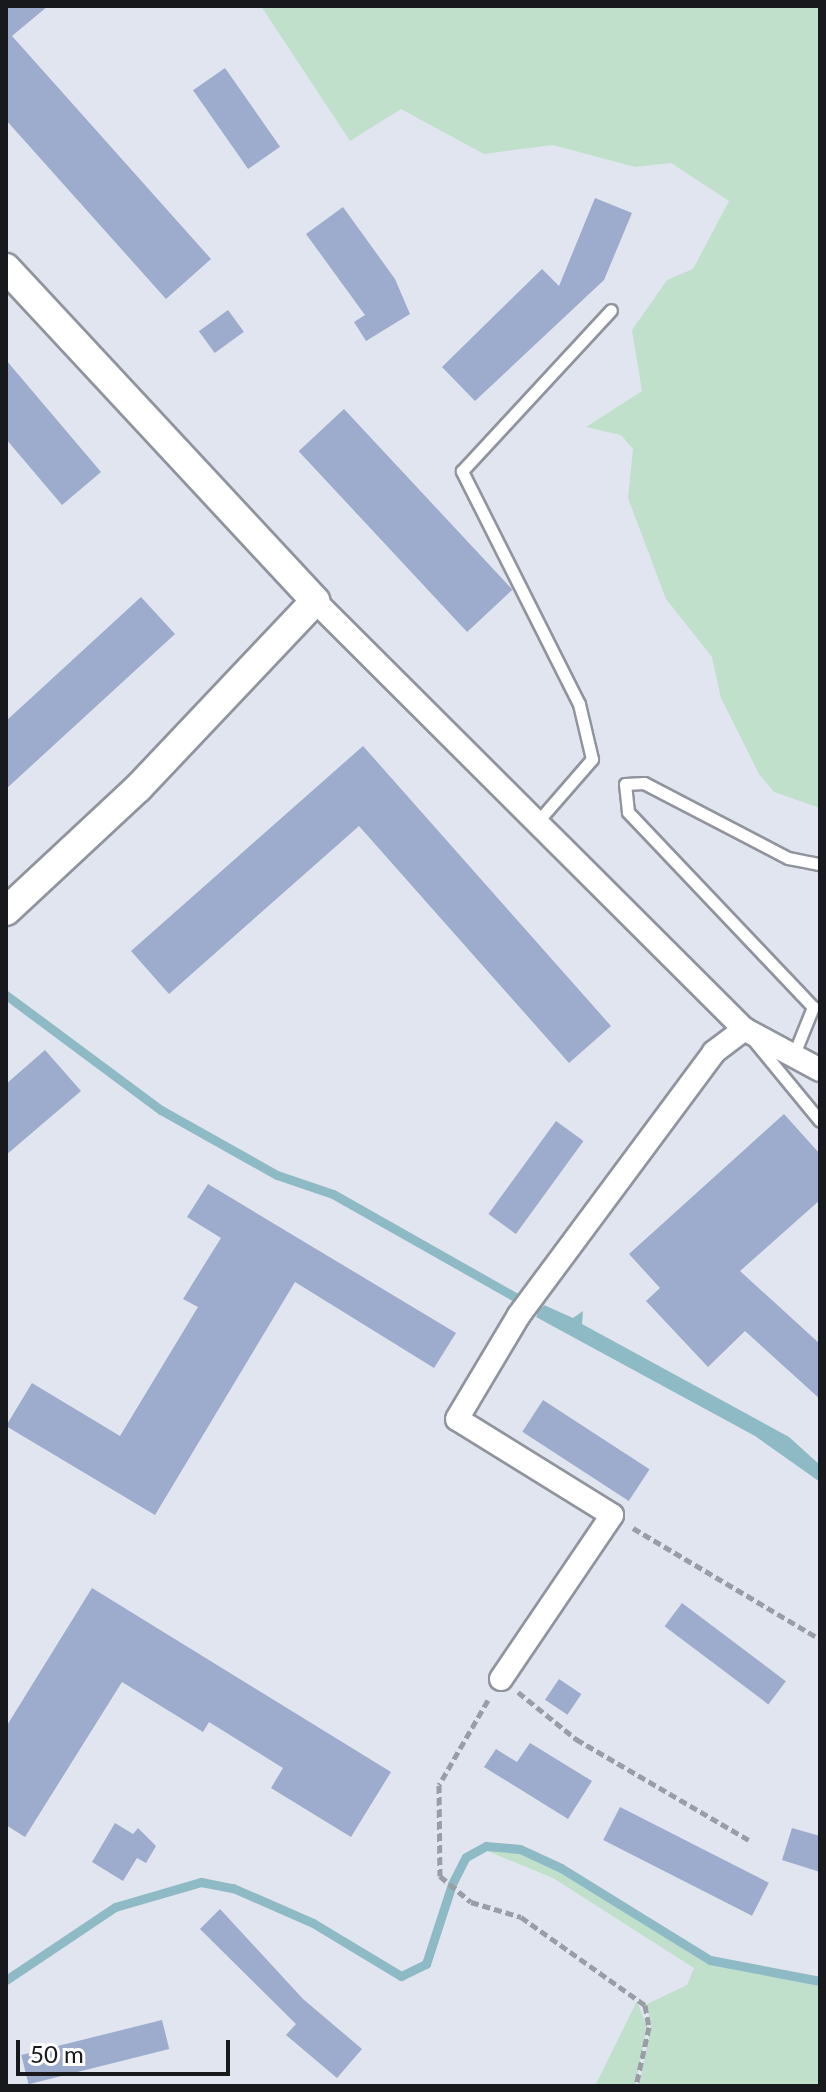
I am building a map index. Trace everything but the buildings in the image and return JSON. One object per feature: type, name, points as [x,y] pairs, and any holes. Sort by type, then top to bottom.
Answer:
[{"type":"street","points":[[6,268],[315,601],[539,820],[744,1029],[820,1070]]},
{"type":"street","points":[[6,911],[138,788],[315,601]]},
{"type":"street","points":[[501,1679],[612,1515],[457,1419],[526,1307],[714,1052],[744,1029]]},
{"type":"lane","points":[[539,820],[592,759],[579,704],[462,471],[611,310]]},
{"type":"lane","points":[[794,1054],[813,1007],[628,812],[625,784],[644,783],[788,858],[820,864]]},
{"type":"lane","points":[[744,1029],[820,1121]]},
{"type":"path","points":[[612,1515],[820,1639]]},
{"type":"path","points":[[636,2086],[649,2027],[645,2005],[521,1917],[471,1902],[440,1876],[439,1785],[501,1679],[576,1739],[749,1840]]},
{"type":"green space","points":[[261,6],[820,6],[820,808],[774,792],[759,774],[721,698],[712,657],[666,599],[628,498],[633,449],[621,435],[586,427],[642,391],[632,330],[667,280],[693,269],[729,201],[671,163],[635,167],[553,145],[484,154],[401,109],[350,141]]},
{"type":"green space","points":[[487,1851],[519,1853],[559,1872],[708,1964],[820,1985],[820,2086],[639,2086],[651,2027],[647,2004],[687,1985],[694,1968],[553,1878]]},
{"type":"green space","points":[[637,2001],[647,2027],[635,2086],[595,2086]]},
{"type":"water","points":[[544,1305],[573,1318],[583,1311],[582,1324],[789,1437],[820,1465],[820,1482],[755,1436],[536,1317]]},
{"type":"waterway","points":[[6,995],[161,1110],[277,1175],[333,1194],[540,1311]]},
{"type":"waterway","points":[[6,1980],[115,1907],[201,1882],[233,1888],[313,1923],[401,1976],[426,1964],[452,1884],[466,1857],[486,1846],[520,1849],[561,1868],[710,1960],[820,1981]]}]
